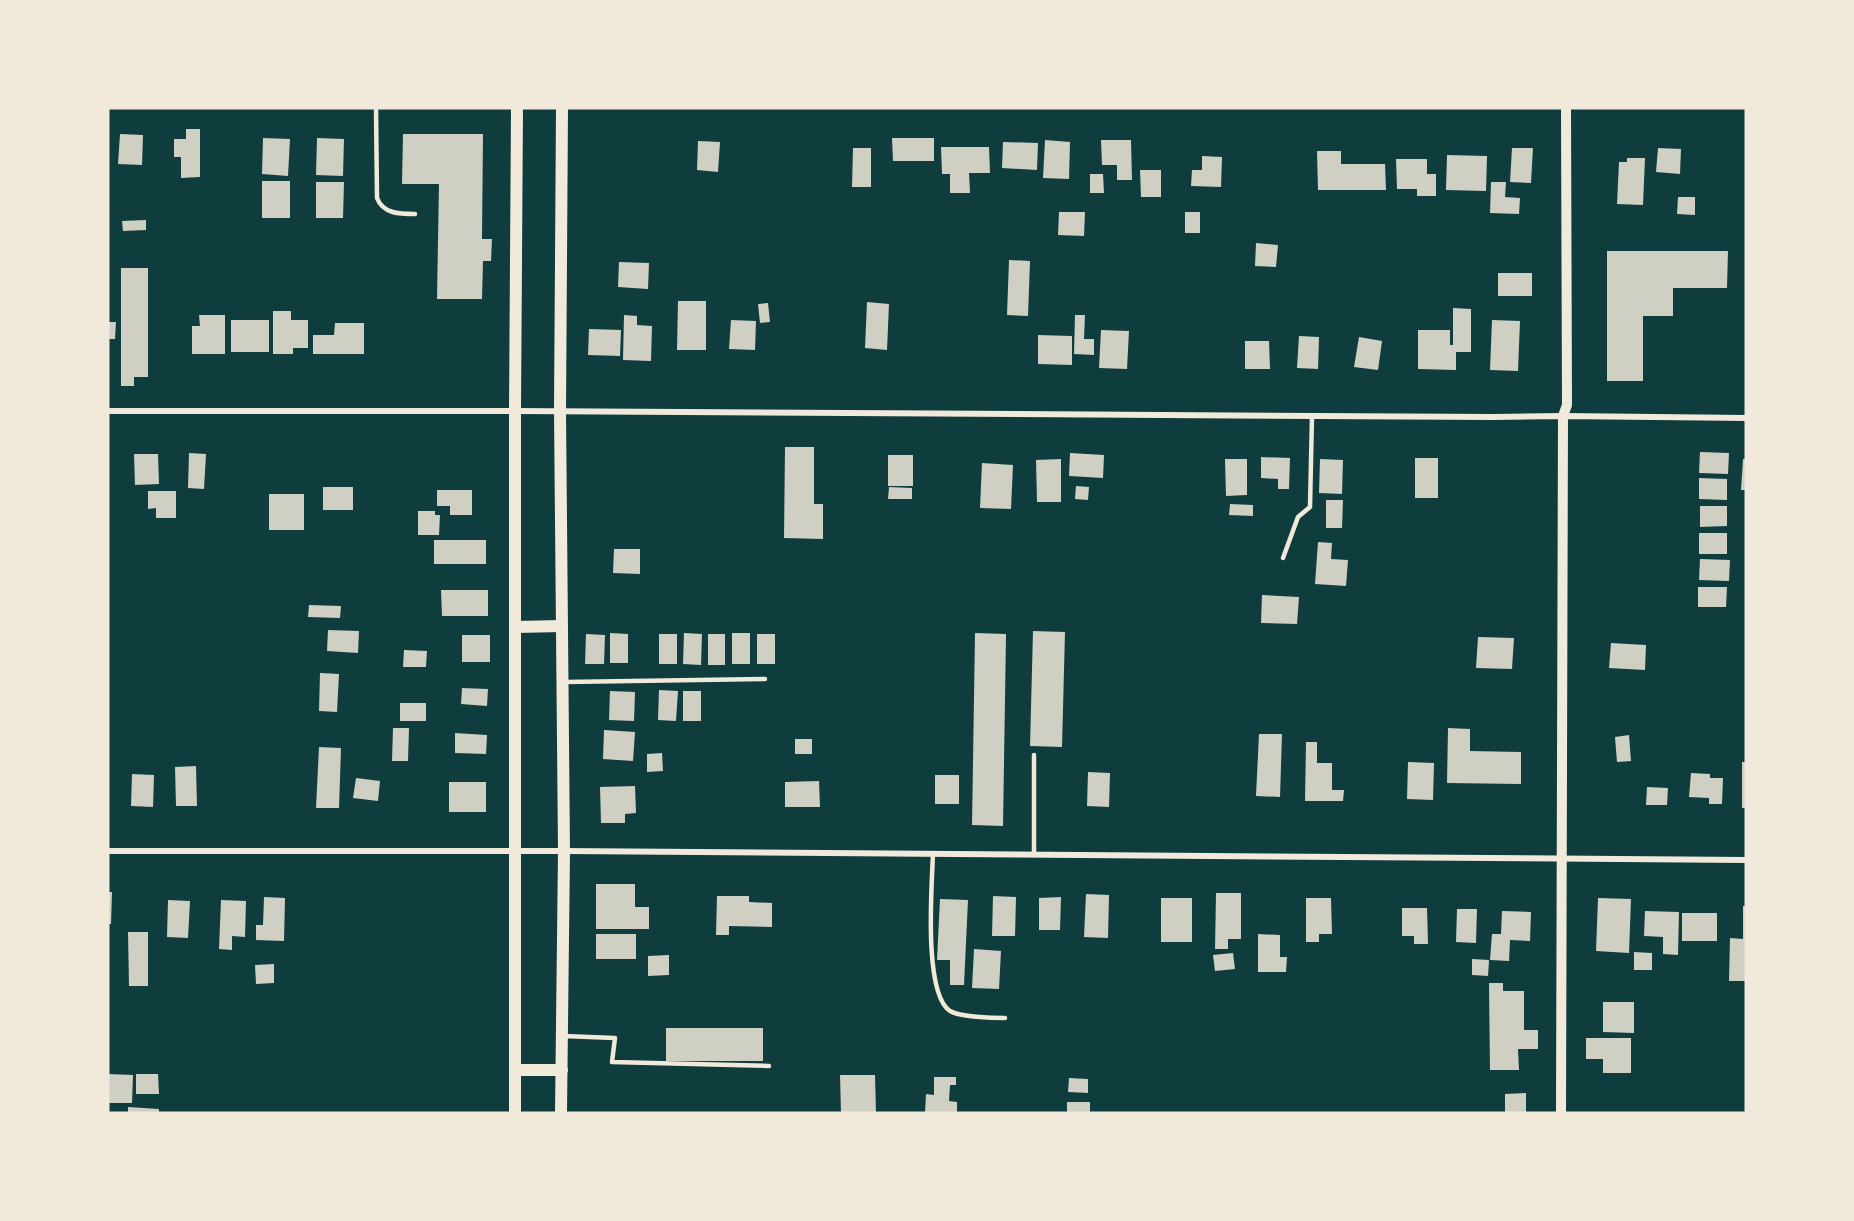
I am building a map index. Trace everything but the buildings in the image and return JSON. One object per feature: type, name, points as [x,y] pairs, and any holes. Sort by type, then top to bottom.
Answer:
[{"type":"main road","points":[[515,1113],[517,108]]},
{"type":"main road","points":[[561,1113],[564,850],[560,411],[562,108]]},
{"type":"main road","points":[[515,627],[562,626]]},
{"type":"main road","points":[[515,1070],[562,1070]]},
{"type":"street","points":[[1561,1113],[1563,416],[1567,405],[1566,108]]},
{"type":"street","points":[[108,411],[560,411],[1746,418]]},
{"type":"street","points":[[108,851],[564,850],[1746,860]]},
{"type":"lane","points":[[376,108],[377,198],[386,210],[416,214]]},
{"type":"lane","points":[[1282,558],[1298,517],[1310,507],[1312,416]]},
{"type":"lane","points":[[562,682],[765,679]]},
{"type":"lane","points":[[1034,755],[1034,854]]},
{"type":"lane","points":[[933,853],[932,962],[938,992],[943,1003],[951,1011],[1005,1018]]},
{"type":"lane","points":[[562,1036],[615,1038],[612,1062],[769,1066]]}]
